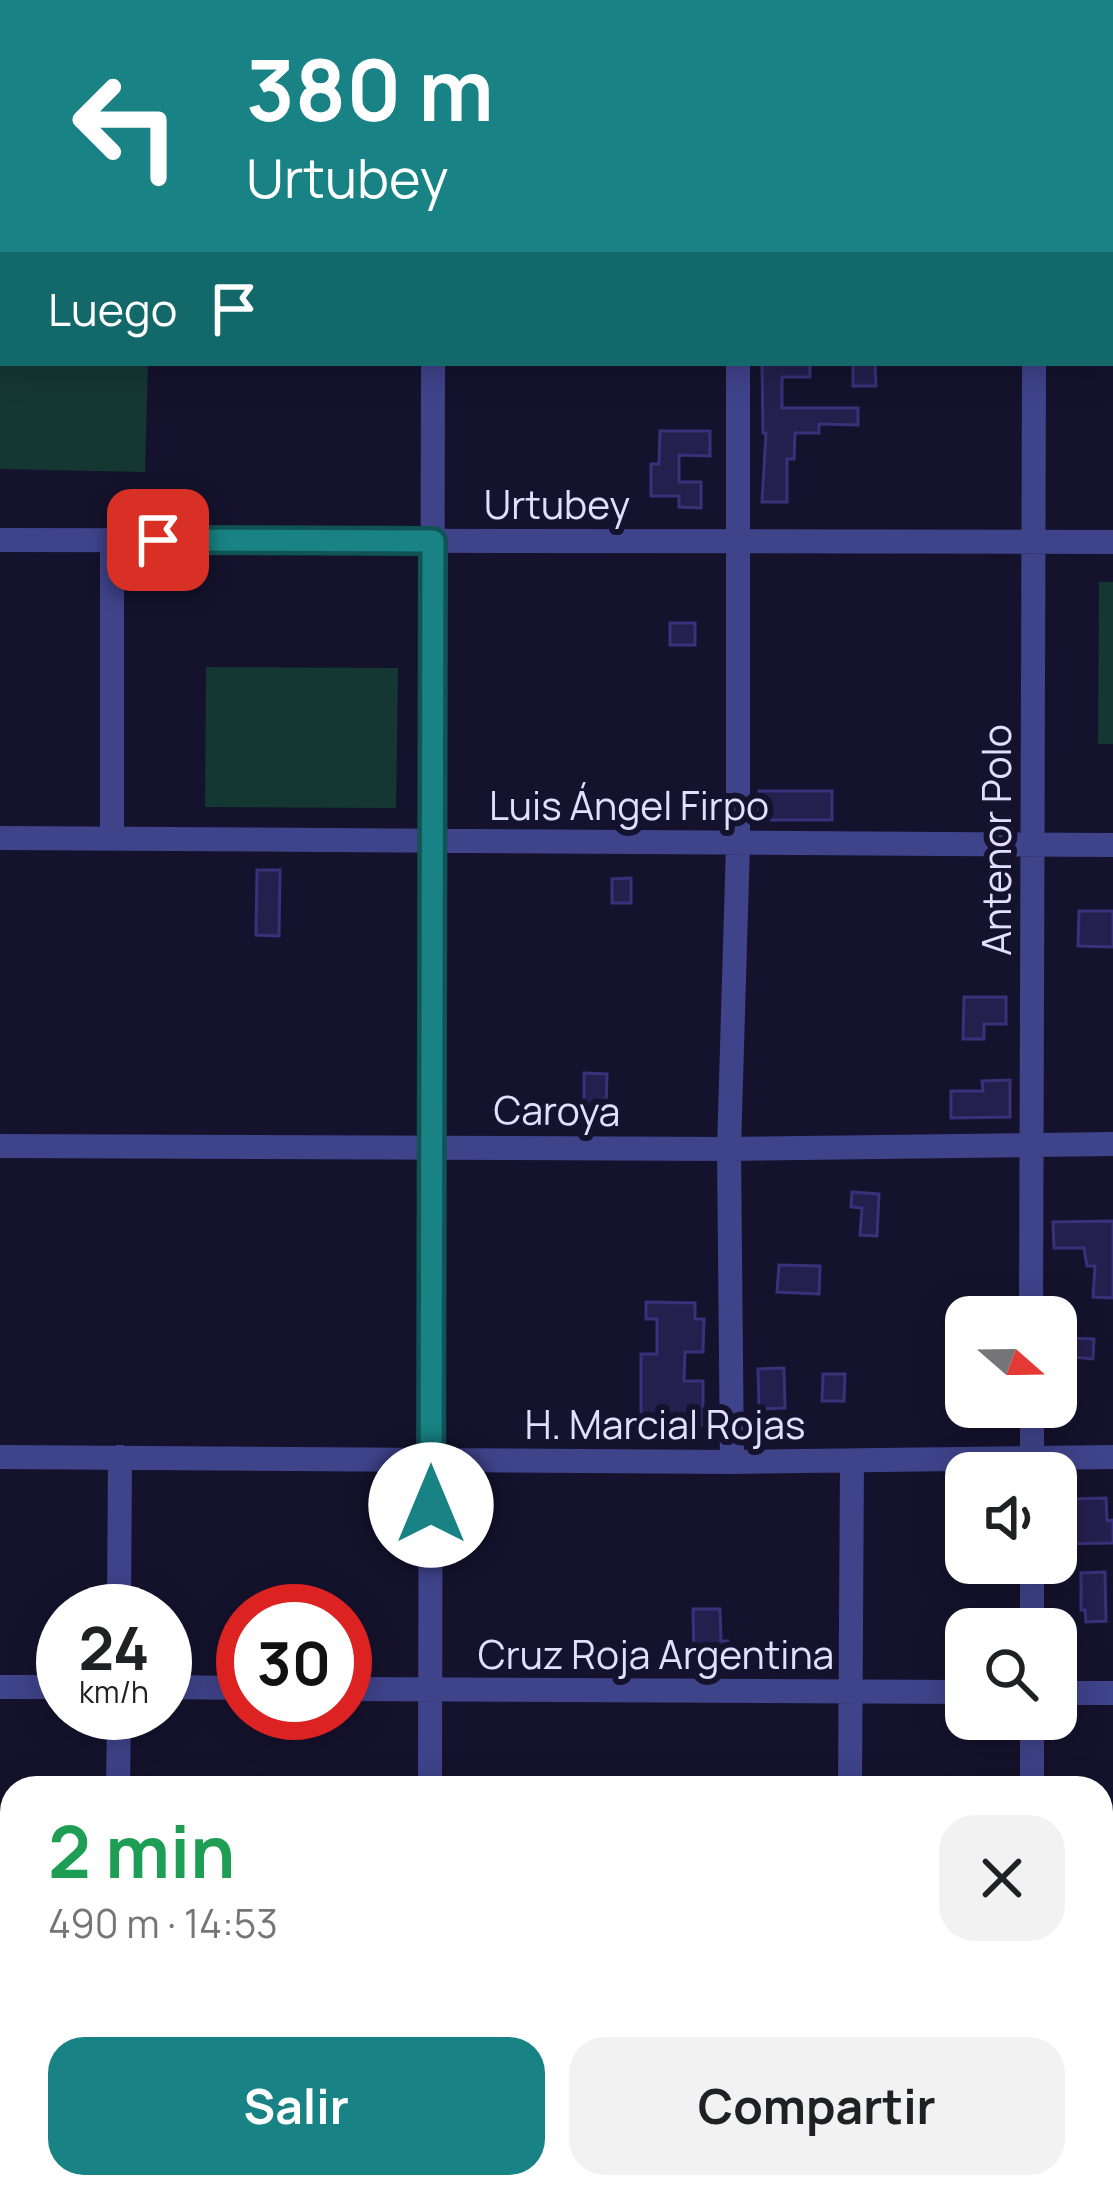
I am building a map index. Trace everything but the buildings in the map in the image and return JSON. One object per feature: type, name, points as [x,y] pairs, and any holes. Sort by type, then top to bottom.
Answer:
[{"type":"street","points":[[430,1776],[433,366]]},
{"type":"street","points":[[732,1462],[729,1149],[738,843],[738,366]]},
{"type":"street","name":"Antenor Polo","points":[[1031,1296],[1034,366]]},
{"type":"street","name":"Urtubey","points":[[0,540],[1113,542]]},
{"type":"street","points":[[112,540],[112,838]]},
{"type":"street","name":"Luis Ángel Firpo","points":[[0,838],[1113,845]]},
{"type":"street","name":"Caroya","points":[[0,1147],[729,1149],[1113,1144]]},
{"type":"street","name":"H. Marcial Rojas","points":[[0,1457],[945,1464]]},
{"type":"street","points":[[119,1584],[120,1457]]},
{"type":"street","name":"H. Marcial Rojas","points":[[1077,1461],[1113,1457]]},
{"type":"street","points":[[850,1776],[852,1461]]},
{"type":"street","points":[[0,1687],[36,1687]]},
{"type":"street","name":"Cruz Roja Argentina","points":[[372,1689],[945,1692]]},
{"type":"street","points":[[1077,1693],[1113,1694]]},
{"type":"street","points":[[118,1776],[119,1740]]},
{"type":"street","points":[[1032,1740],[1032,1776]]},
{"type":"green space","points":[[0,366],[148,366],[145,472],[0,469]]},
{"type":"green space","points":[[1099,582],[1113,582],[1113,744],[1098,744]]},
{"type":"green space","points":[[206,667],[398,668],[396,808],[205,807]]},
{"type":"route","points":[[158,540],[433,541],[431,1505]]}]
